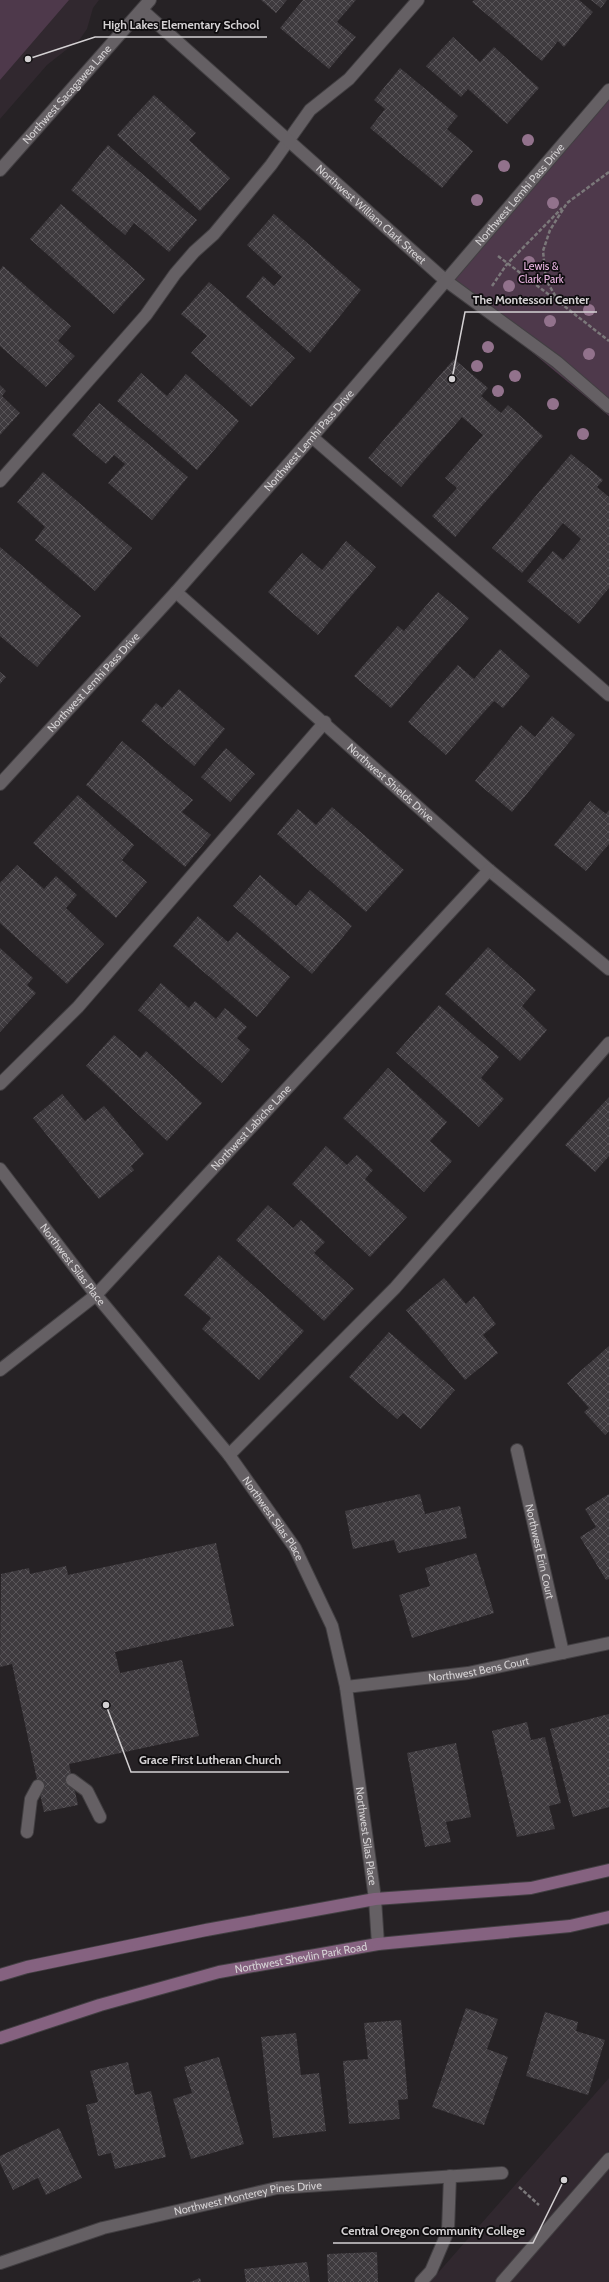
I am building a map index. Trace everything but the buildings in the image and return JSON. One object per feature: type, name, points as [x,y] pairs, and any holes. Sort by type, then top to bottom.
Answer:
[{"type":"main road","points":[[0,1975],[27,1967],[206,1930],[376,1899],[531,1888],[609,1870]]},
{"type":"main road","name":"Northwest Shevlin Park Road","points":[[0,2038],[100,2005],[219,1972],[378,1944],[570,1926],[609,1917]]},
{"type":"street","points":[[0,481],[146,315],[175,274],[194,252],[214,234],[271,166],[310,110],[349,79],[418,0]]},
{"type":"street","name":"Northwest William Clark Street","points":[[146,5],[287,141],[445,280],[557,362],[609,407]]},
{"type":"street","name":"Northwest Sacagawea Lane","points":[[0,170],[146,5]]},
{"type":"street","name":"Northwest Lemhi Pass Drive","points":[[0,784],[176,592],[312,437],[479,240],[609,90]]},
{"type":"street","points":[[312,437],[609,695]]},
{"type":"street","name":"Northwest Shields Drive","points":[[176,592],[325,722],[489,870],[609,969]]},
{"type":"street","points":[[0,1084],[78,1007],[325,722]]},
{"type":"street","name":"Northwest Labiche Lane","points":[[0,1370],[96,1295],[489,870]]},
{"type":"street","points":[[229,1455],[395,1288],[609,1044]]},
{"type":"street","name":"Northwest Silas Place","points":[[0,1168],[96,1295],[229,1455],[295,1548],[332,1626],[346,1687],[376,1899],[378,1944]]},
{"type":"street","name":"Northwest Erin Court","points":[[517,1450],[563,1653]]},
{"type":"street","name":"Northwest Bens Court","points":[[346,1687],[468,1673],[609,1643]]},
{"type":"street","points":[[72,1780],[87,1791],[100,1817]]},
{"type":"street","points":[[27,1832],[31,1799],[38,1786]]},
{"type":"street","points":[[502,2282],[609,2159]]},
{"type":"street","name":"Northwest Monterey Pines Drive","points":[[0,2263],[103,2228],[277,2188],[502,2172]]},
{"type":"street","points":[[421,2282],[431,2271],[448,2231],[450,2176]]},
{"type":"path","points":[[490,290],[507,264],[567,203],[609,172]]},
{"type":"path","points":[[559,302],[546,280],[543,251],[550,230],[567,203]]},
{"type":"path","points":[[479,240],[507,264],[609,341]]},
{"type":"path","points":[[502,2172],[556,2220]]},
{"type":"shaded area","points":[[0,0],[99,0],[93,8],[87,29],[80,39],[47,65],[0,119]]},
{"type":"shaded area","points":[[609,2078],[609,2282],[430,2282]]},
{"type":"green space","points":[[0,0],[69,0],[0,80]]},
{"type":"green space","name":"Lewis & Clark Park","points":[[609,90],[609,416],[445,280]]},
{"type":"place","name":"High Lakes Elementary School","points":[[28,59]]},
{"type":"place","name":"The Montessori Center","points":[[452,379]]},
{"type":"place","name":"Grace First Lutheran Church","points":[[106,1705]]},
{"type":"place","name":"Central Oregon Community College","points":[[564,2180]]}]
